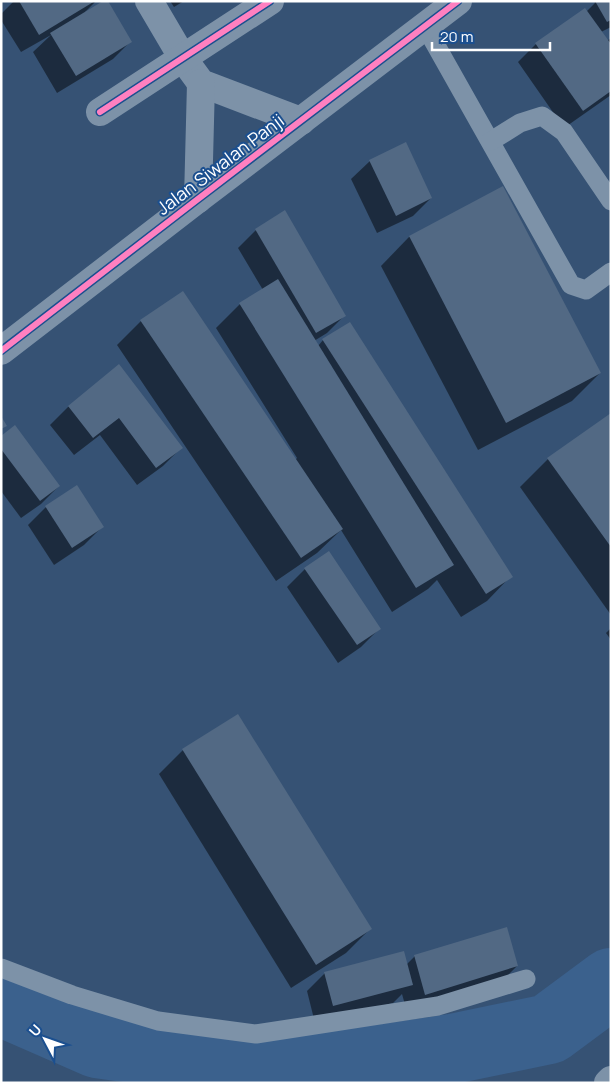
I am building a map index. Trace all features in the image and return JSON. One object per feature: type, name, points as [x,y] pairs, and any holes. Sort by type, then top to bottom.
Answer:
[{"type":"street","points":[[149,1],[182,57],[201,84],[301,121]]},
{"type":"street","points":[[100,112],[270,1]]},
{"type":"street","name":"Jalan Siwalan Panji","points":[[1,351],[458,1]]},
{"type":"street","points":[[198,199],[201,84]]},
{"type":"street","points":[[608,1083],[611,1080]]},
{"type":"lane","points":[[425,26],[571,285],[586,290],[611,272]]},
{"type":"lane","points":[[491,141],[520,123],[542,116],[564,132],[611,201]]},
{"type":"lane","points":[[1,968],[72,995],[158,1021],[256,1034],[438,1006],[526,980]]},
{"type":"building","points":[[19,1],[95,1],[39,35]]},
{"type":"building","points":[[103,1],[108,1],[132,42],[76,76],[50,33]]},
{"type":"building","points":[[595,1],[611,1],[611,20],[607,22]]},
{"type":"building","points":[[585,8],[611,44],[611,91],[583,111],[535,43]]},
{"type":"building","points":[[406,142],[432,198],[396,216],[369,160]]},
{"type":"building","points":[[503,186],[601,373],[506,423],[409,236]]},
{"type":"building","points":[[285,210],[346,316],[316,333],[255,229]]},
{"type":"building","points":[[278,279],[454,565],[416,588],[239,303]]},
{"type":"building","points":[[183,291],[343,529],[301,558],[140,320]]},
{"type":"building","points":[[350,322],[513,577],[486,594],[322,339]]},
{"type":"building","points":[[119,364],[183,448],[156,468],[119,418],[93,438],[68,406]]},
{"type":"building","points":[[611,413],[611,547],[547,458]]},
{"type":"building","points":[[1,416],[7,426],[1,429]]},
{"type":"building","points":[[15,425],[60,486],[40,501],[1,449],[1,436]]},
{"type":"building","points":[[77,485],[104,527],[72,548],[45,506]]},
{"type":"building","points":[[329,551],[381,629],[357,645],[304,568]]},
{"type":"building","points":[[238,714],[372,929],[316,965],[182,749]]},
{"type":"building","points":[[507,927],[518,966],[425,995],[414,955]]},
{"type":"building","points":[[404,951],[413,985],[333,1006],[324,972]]},
{"type":"waterway","points":[[1,1001],[97,1043],[209,1059],[322,1068],[452,1049],[549,1029],[611,983]]},
{"type":"cycle path","points":[[100,112],[270,1]]},
{"type":"cycle path","points":[[1,351],[458,1]]}]
